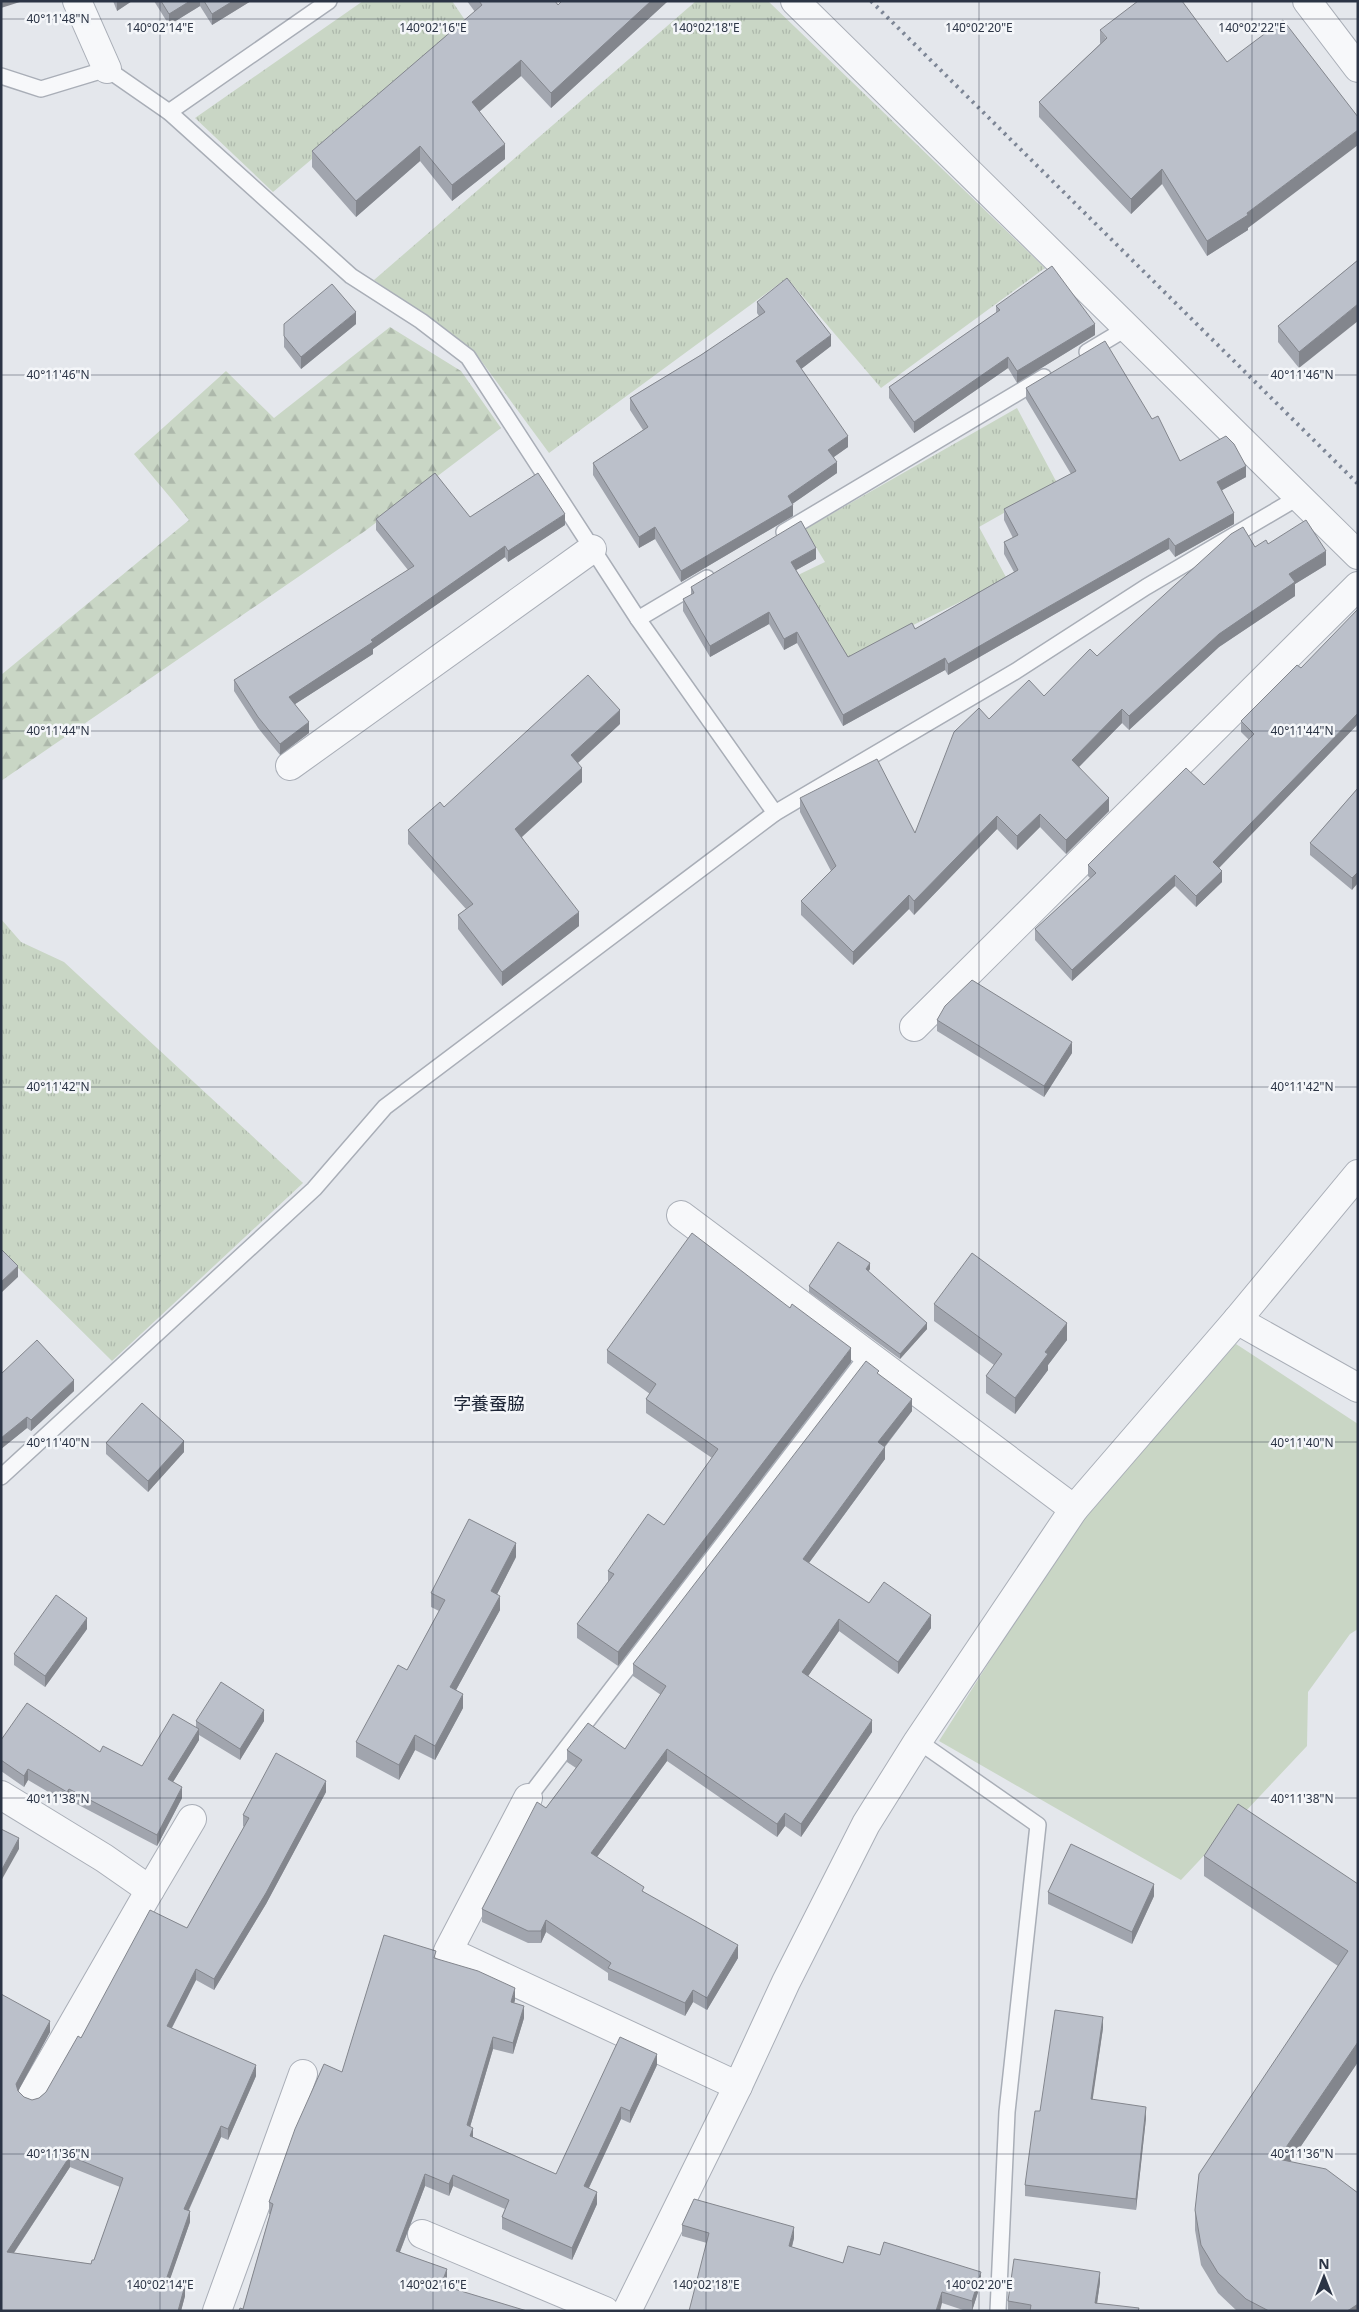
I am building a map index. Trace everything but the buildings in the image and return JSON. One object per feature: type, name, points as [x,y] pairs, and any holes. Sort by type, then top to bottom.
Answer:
[{"type":"street","points":[[77,1],[107,69]]},
{"type":"street","points":[[795,1],[1358,555]]},
{"type":"street","points":[[1308,1],[1358,68]]},
{"type":"street","points":[[290,766],[592,549]]},
{"type":"street","points":[[914,1027],[1358,586]]},
{"type":"street","points":[[627,2311],[738,2086],[786,1982],[866,1824],[918,1740],[1074,1509],[1358,1174]]},
{"type":"street","points":[[681,1215],[1074,1509]]},
{"type":"street","points":[[1236,1320],[1358,1388]]},
{"type":"street","points":[[1,1795],[104,1858],[150,1890]]},
{"type":"street","points":[[528,1798],[448,1951],[738,2086]]},
{"type":"street","points":[[32,2095],[192,1819]]},
{"type":"street","points":[[217,2311],[303,2074]]},
{"type":"street","points":[[422,2234],[606,2311]]},
{"type":"lane","points":[[169,112],[329,1]]},
{"type":"lane","points":[[1,76],[41,89],[107,69],[169,112],[351,276],[421,321],[468,357],[638,619],[775,813]]},
{"type":"lane","points":[[1076,359],[1127,328]]},
{"type":"lane","points":[[775,537],[1058,369]]},
{"type":"lane","points":[[1,1477],[314,1189],[385,1107],[775,813],[1016,671],[1146,587],[1299,497]]},
{"type":"lane","points":[[638,619],[724,568]]},
{"type":"lane","points":[[528,1798],[867,1356]]},
{"type":"lane","points":[[918,1740],[1038,1825],[1007,2112],[998,2311]]},
{"type":"green space","points":[[363,1],[452,1],[469,26],[273,192],[195,118]]},
{"type":"green space","points":[[696,1],[768,1],[1045,268],[881,388],[787,278],[549,453],[474,351],[374,280]]},
{"type":"green space","points":[[390,327],[461,371],[501,428],[365,531],[1,781],[1,675],[189,520],[134,454],[226,371],[274,418]]},
{"type":"green space","points":[[1017,408],[1057,483],[979,527],[1007,579],[846,658],[798,575],[825,562],[805,529]]},
{"type":"green space","points":[[1,919],[21,942],[64,962],[303,1183],[112,1361],[1,1251]]},
{"type":"green space","points":[[1236,1344],[1358,1424],[1358,1629],[1350,1634],[1308,1692],[1307,1746],[1181,1880],[939,1741],[1083,1514]]},
{"type":"railway","points":[[871,1],[1358,484]]},
{"type":"district","name":"字養蚕脇","points":[[489,1404]]}]
